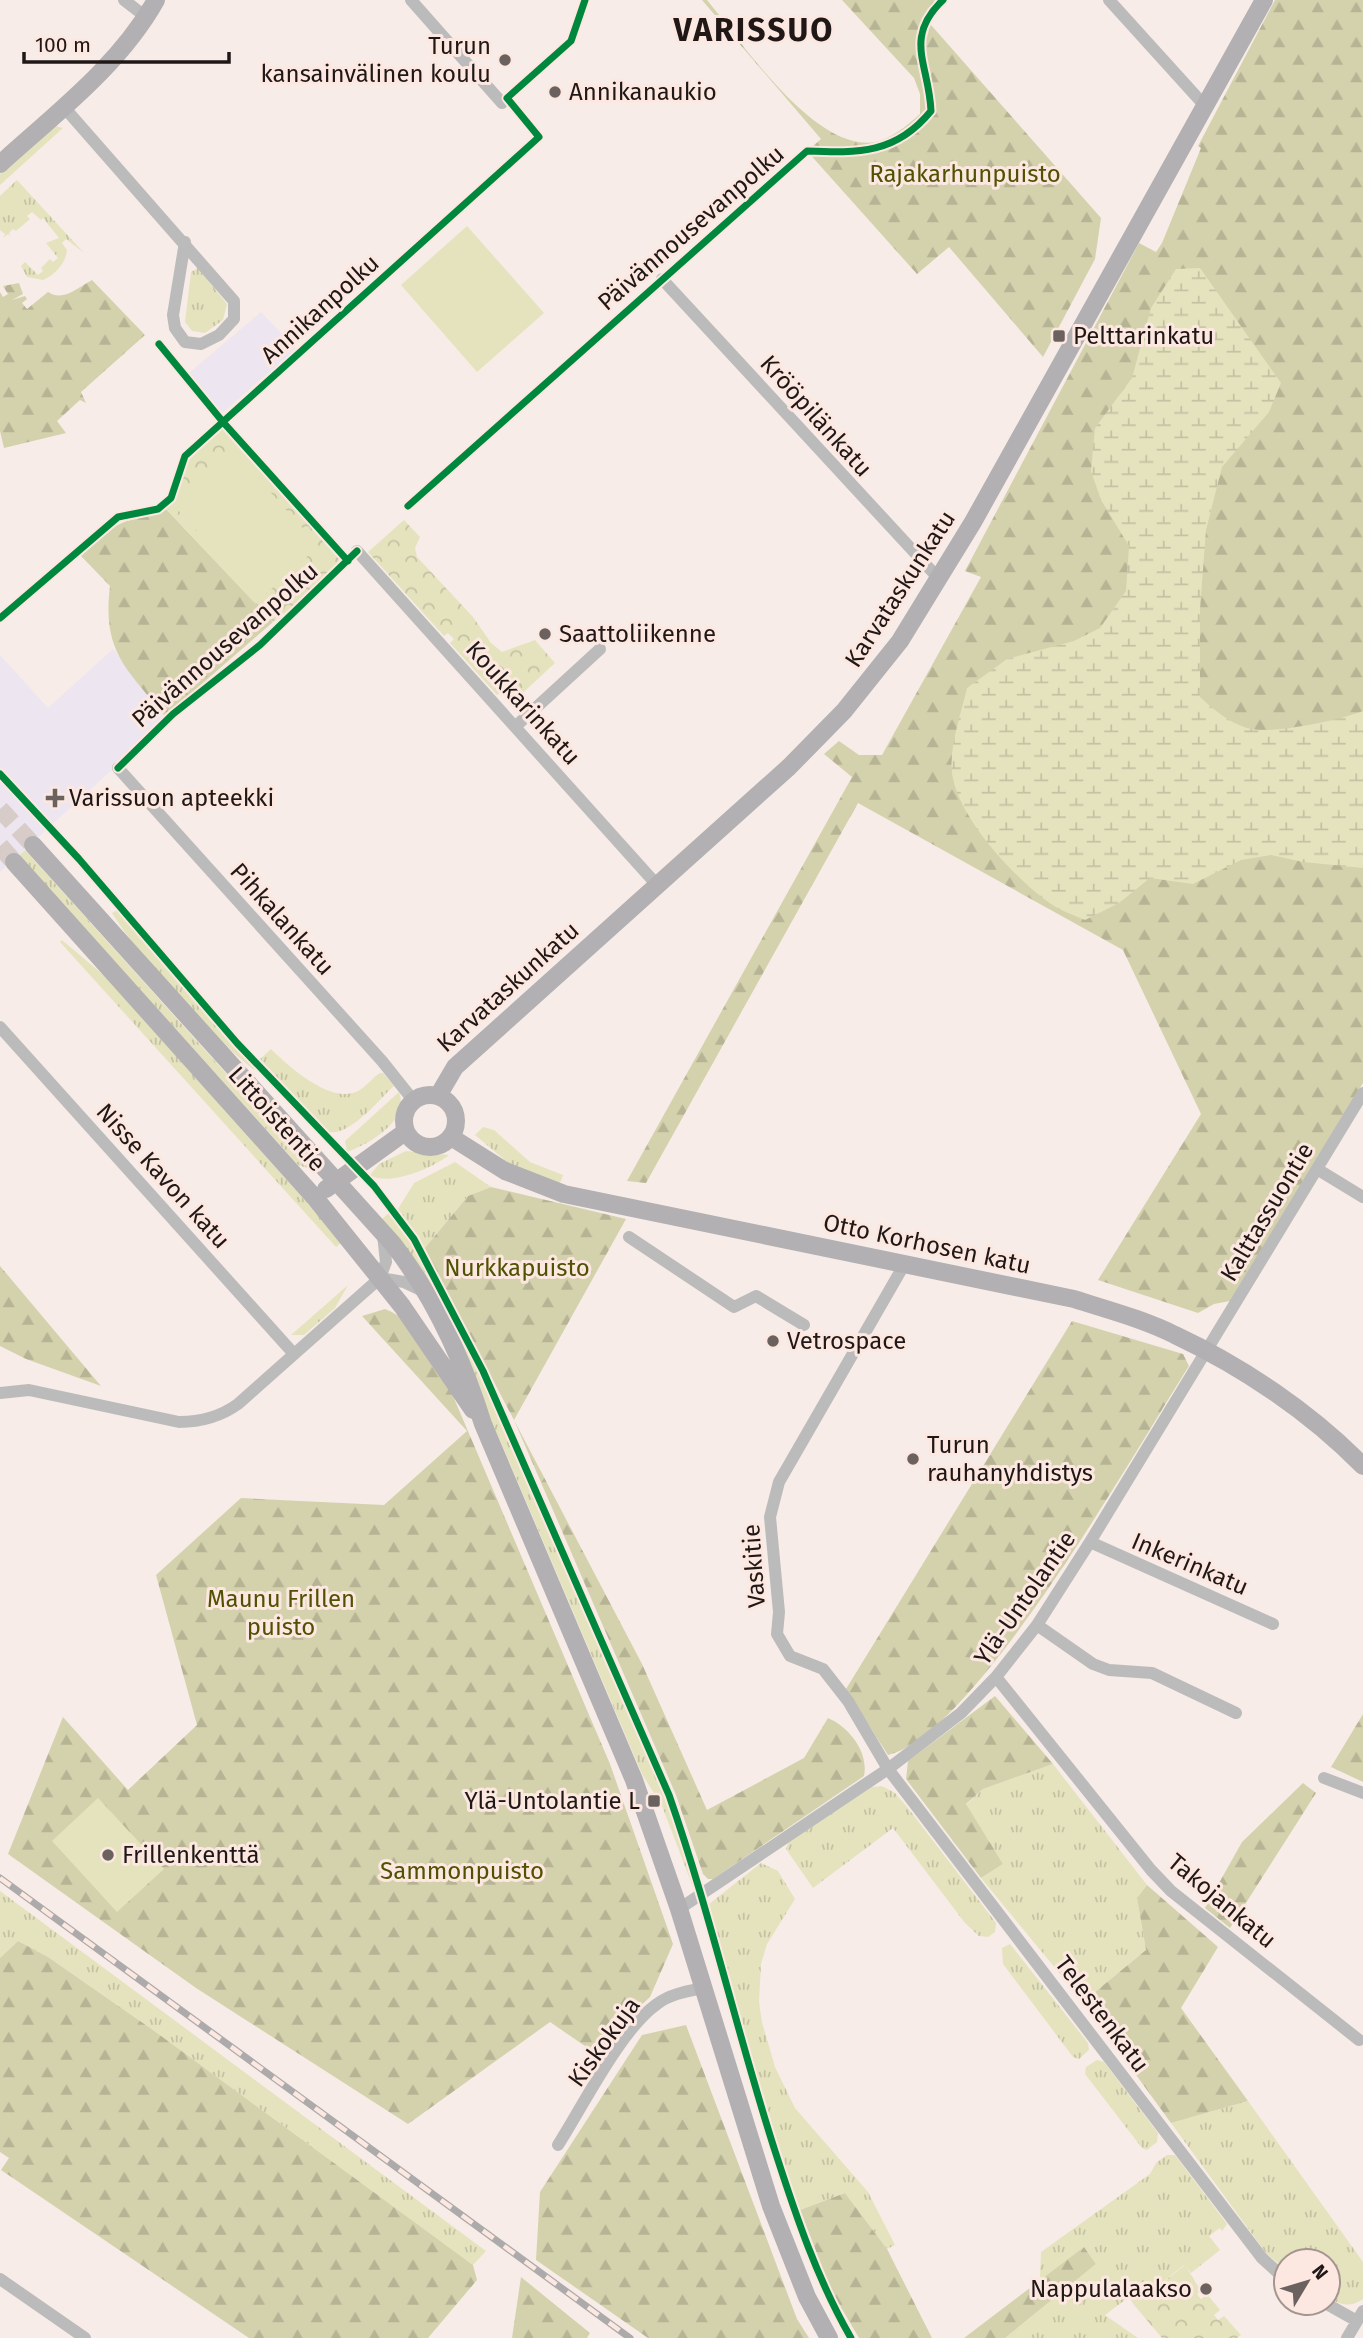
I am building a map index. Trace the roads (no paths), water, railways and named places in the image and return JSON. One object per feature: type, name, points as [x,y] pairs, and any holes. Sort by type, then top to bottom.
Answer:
[{"type":"street","points":[[124,0],[146,17]]},
{"type":"street","points":[[0,164],[119,52],[156,0]]},
{"type":"street","points":[[411,0],[502,103]]},
{"type":"street","points":[[1109,0],[1205,106]]},
{"type":"street","name":"Karvataskunkatu","points":[[438,1096],[455,1067],[789,767],[845,711],[900,641],[940,580],[1264,0]]},
{"type":"street","points":[[63,106],[231,293],[236,305],[234,319],[229,326],[201,344],[185,342],[173,322],[185,242]]},
{"type":"street","name":"Krööpilänkatu","points":[[662,279],[940,580]]},
{"type":"street","name":"Koukkarinkatu","points":[[357,551],[657,885]]},
{"type":"street","points":[[516,726],[600,649]]},
{"type":"street","name":"Pihkalankatu","points":[[118,768],[382,1061],[413,1100]]},
{"type":"street","name":"Littoistentie","points":[[33,845],[383,1232],[405,1259],[425,1292],[469,1381],[483,1424],[634,1780],[679,1909],[771,2206],[807,2297],[828,2338]]},
{"type":"street","name":"Littoistentie","points":[[14,862],[316,1199],[432,1347],[483,1424]]},
{"type":"street","name":"Nisse Kavon katu","points":[[0,1027],[294,1354]]},
{"type":"street","name":"Kalttassuontie","points":[[1206,1351],[1363,1093]]},
{"type":"street","points":[[425,1095],[438,1096],[452,1106],[457,1121],[451,1137],[439,1146],[423,1147],[405,1132],[404,1114],[413,1100],[425,1095]]},
{"type":"street","points":[[316,1199],[335,1181],[405,1132]]},
{"type":"street","name":"Otto Korhosen katu","points":[[451,1137],[505,1171],[565,1194],[1074,1299],[1143,1321],[1206,1351],[1252,1378],[1303,1413],[1363,1466]]},
{"type":"street","points":[[1317,1169],[1363,1197]]},
{"type":"street","points":[[0,1393],[29,1390],[168,1420],[192,1422],[230,1410],[380,1278],[386,1262],[383,1232]]},
{"type":"street","points":[[629,1237],[734,1307],[756,1296],[804,1325]]},
{"type":"street","name":"Vaskitie","points":[[888,1769],[855,1711],[823,1669],[790,1656],[777,1634],[779,1612],[770,1517],[779,1482],[904,1265]]},
{"type":"street","points":[[380,1278],[404,1282],[425,1292]]},
{"type":"street","name":"Ylä-Untolantie","points":[[679,1909],[888,1769],[961,1713],[996,1677],[1037,1625],[1206,1351]]},
{"type":"street","name":"Inkerinkatu","points":[[1090,1542],[1196,1587],[1273,1624]]},
{"type":"street","points":[[1037,1625],[1093,1664],[1109,1670],[1152,1673],[1236,1713]]},
{"type":"street","name":"Takojankatu","points":[[996,1677],[1167,1887],[1359,2040]]},
{"type":"street","name":"Telestenkatu","points":[[888,1769],[1262,2258],[1272,2267]]},
{"type":"street","points":[[1324,1779],[1363,1793]]},
{"type":"street","name":"Kiskokuja","points":[[558,2145],[621,2046],[645,2014],[659,2002],[703,1987]]},
{"type":"street","points":[[0,2279],[85,2338]]},
{"type":"street","points":[[1342,2309],[1360,2316],[1347,2338]]},
{"type":"tunnel","points":[[0,809],[33,845]]},
{"type":"tunnel","points":[[0,846],[14,862]]},
{"type":"railway","points":[[0,1878],[630,2338]]},
{"type":"place","name":"Turun kansainvälinen koulu","points":[[505,60]]},
{"type":"place","name":"Annikanaukio","points":[[555,92]]},
{"type":"place","name":"Pelttarinkatu","points":[[1059,336]]},
{"type":"place","name":"Saattoliikenne","points":[[545,634]]},
{"type":"place","name":"Varissuon apteekki","points":[[55,798]]},
{"type":"place","name":"Vetrospace","points":[[773,1341]]},
{"type":"place","name":"Turun rauhanyhdistys","points":[[913,1459]]},
{"type":"place","name":"Ylä-Untolantie L","points":[[654,1801]]},
{"type":"place","name":"Frillenkenttä","points":[[108,1855]]},
{"type":"place","name":"Nappulalaakso","points":[[1206,2289]]},
{"type":"district","name":"VARISSUO","points":[[754,30]]},
{"type":"park label","name":"Rajakarhunpuisto","points":[[965,174]]},
{"type":"park label","name":"Nurkkapuisto","points":[[517,1268]]},
{"type":"park label","name":"Maunu Frillen puisto","points":[[281,1613]]},
{"type":"park label","name":"Sammonpuisto","points":[[462,1871]]}]
